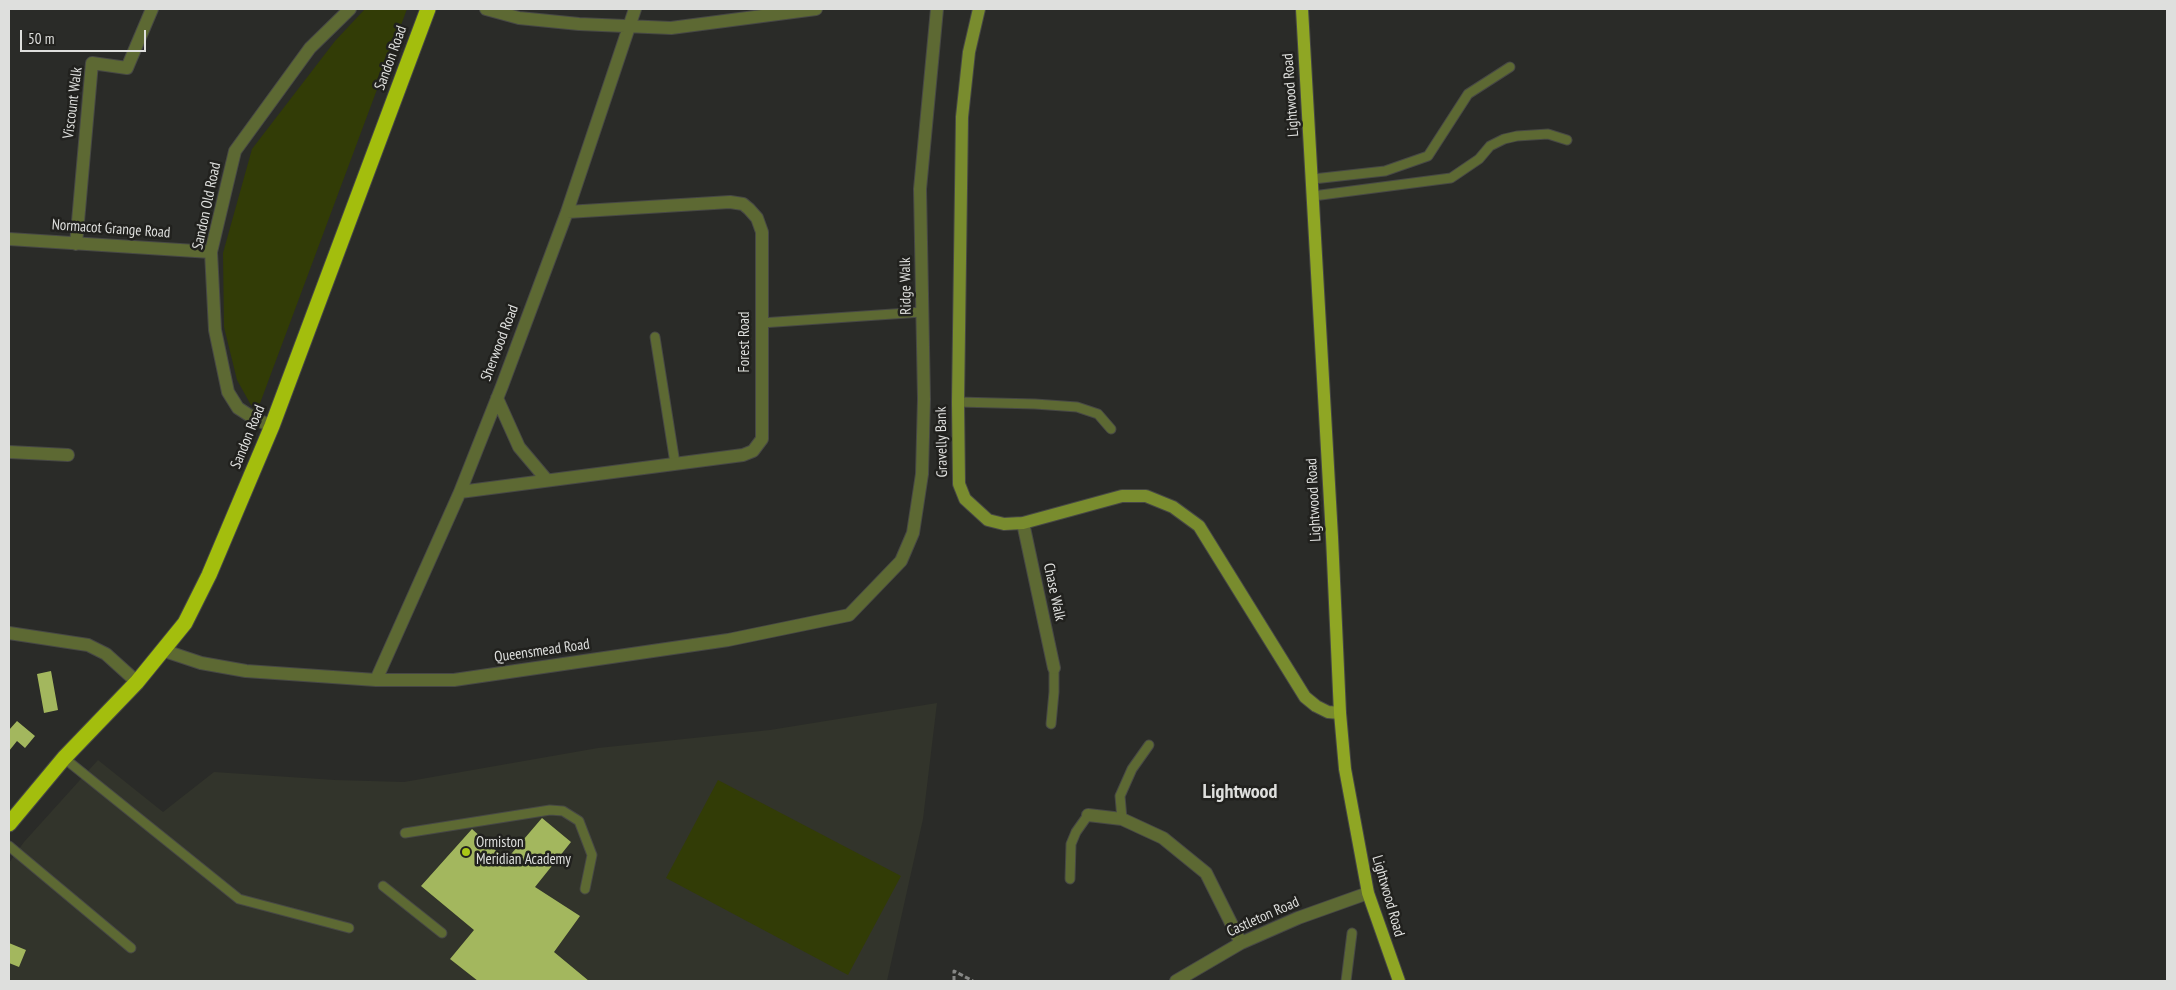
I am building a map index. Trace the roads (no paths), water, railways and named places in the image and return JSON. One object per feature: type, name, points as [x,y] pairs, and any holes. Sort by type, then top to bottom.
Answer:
[{"type":"highway","name":"Sandon Road","points":[[9,824],[64,758],[137,682],[186,623],[209,575],[272,426],[428,9]]},
{"type":"main road","name":"Lightwood Road","points":[[1302,9],[1313,179],[1340,713],[1345,769],[1368,893],[1399,981]]},
{"type":"street","name":"Viscount Walk","points":[[76,244],[92,63],[127,68],[152,9]]},
{"type":"street","name":"Sandon Old Road","points":[[272,426],[255,419],[238,408],[228,392],[215,330],[211,252],[235,151],[310,48],[350,9]]},
{"type":"street","points":[[486,9],[519,18],[629,27],[671,28],[816,9]]},
{"type":"street","name":"Sherwood Road","points":[[376,680],[460,492],[497,398],[567,212],[635,9]]},
{"type":"street","name":"Ridge Walk","points":[[901,561],[913,533],[922,474],[924,398],[920,189],[937,9]]},
{"type":"street","name":"Gravelly Bank","points":[[979,9],[969,52],[962,117],[958,402],[959,484],[965,498],[988,520],[1004,524],[1023,523],[1122,496],[1146,496],[1173,507],[1199,526],[1305,698],[1328,712],[1340,713]]},
{"type":"street","name":"Forest Road","points":[[460,492],[744,454],[753,451],[762,439],[762,232],[757,218],[743,204],[730,202],[567,212]]},
{"type":"street","name":"Normacot Grange Road","points":[[9,239],[211,252]]},
{"type":"street","points":[[497,398],[519,447],[546,479]]},
{"type":"street","points":[[9,452],[68,455]]},
{"type":"street","name":"Chase Walk","points":[[1023,523],[1054,668]]},
{"type":"street","name":"Queensmead Road","points":[[164,651],[201,663],[246,671],[376,680],[454,680],[728,640],[849,615],[901,561]]},
{"type":"street","points":[[9,633],[88,645],[106,654],[137,682]]},
{"type":"street","points":[[1088,816],[1122,819],[1163,838],[1206,873],[1241,943]]},
{"type":"street","name":"Castleton Road","points":[[1179,980],[1241,943],[1298,918],[1368,893]]},
{"type":"lane","points":[[1313,179],[1385,171],[1428,156],[1468,94],[1510,67]]},
{"type":"lane","points":[[1313,196],[1451,178],[1479,159],[1490,146],[1510,137],[1548,134],[1566,140]]},
{"type":"lane","points":[[761,324],[922,312]]},
{"type":"lane","points":[[655,337],[675,463]]},
{"type":"lane","points":[[958,402],[1077,407],[1098,414],[1111,429]]},
{"type":"lane","points":[[1051,724],[1054,668]]},
{"type":"lane","points":[[1122,819],[1120,796],[1132,769],[1149,745]]},
{"type":"lane","points":[[64,758],[239,899],[349,928]]},
{"type":"lane","points":[[405,834],[550,810],[563,811],[579,821],[592,855],[585,890]]},
{"type":"lane","points":[[1070,879],[1071,844],[1076,832],[1088,816]]},
{"type":"lane","points":[[9,846],[131,948]]},
{"type":"lane","points":[[383,886],[442,933]]},
{"type":"lane","points":[[1346,981],[1352,933]]},
{"type":"place","name":"Ormiston Meridian Academy","points":[[466,852]]},
{"type":"district","name":"Lightwood","points":[[1240,792]]}]
